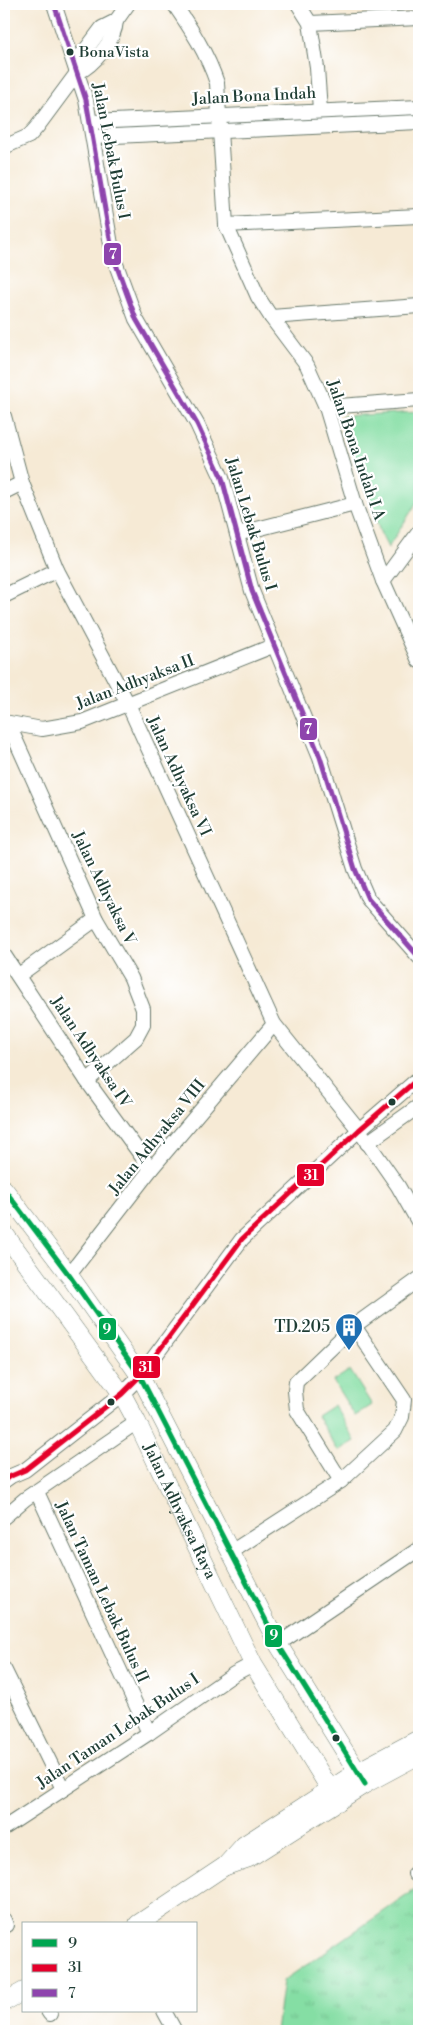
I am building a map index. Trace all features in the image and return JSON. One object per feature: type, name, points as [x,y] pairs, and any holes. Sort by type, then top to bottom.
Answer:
[{"type":"main road","name":"Jalan Adhyaksa Raya","points":[[4,1189],[69,1275],[140,1376],[278,1644],[357,1771]]},
{"type":"main road","name":"Jalan Adhyaksa Raya","points":[[4,1232],[122,1394],[253,1664],[334,1796]]},
{"type":"main road","points":[[141,1922],[225,1866],[244,1845],[334,1796],[357,1771],[419,1739]]},
{"type":"main road","points":[[320,1771],[339,1773],[346,1767],[357,1771],[419,1755]]},
{"type":"main road","points":[[4,2002],[22,1992]]},
{"type":"street","name":"Jalan Lebak Bulus I","points":[[54,4],[91,122],[113,256],[136,319],[197,424],[222,478],[252,591],[320,757],[355,869],[368,899],[419,957]]},
{"type":"street","points":[[4,147],[29,136],[77,73],[81,56],[102,28],[116,21],[128,4]]},
{"type":"street","name":"Jalan Bona Indah I A","points":[[174,4],[211,64],[217,83],[226,225],[258,297],[307,365],[326,407],[355,504],[383,581],[419,660]]},
{"type":"street","points":[[298,4],[310,23],[320,110]]},
{"type":"street","points":[[310,23],[419,18]]},
{"type":"street","name":"Jalan Bona Indah","points":[[91,122],[419,106]]},
{"type":"street","name":"Jalan Bona Indah","points":[[93,137],[419,122]]},
{"type":"street","points":[[226,225],[419,216]]},
{"type":"street","points":[[271,317],[419,306]]},
{"type":"street","points":[[326,407],[419,400]]},
{"type":"street","name":"Jalan Adhyaksa VI","points":[[4,416],[22,483],[57,570],[128,704],[274,1024],[359,1130],[398,1186],[419,1223]]},
{"type":"street","points":[[4,492],[22,483]]},
{"type":"street","points":[[237,534],[355,504]]},
{"type":"street","points":[[383,581],[419,532]]},
{"type":"street","points":[[4,596],[57,570]]},
{"type":"street","name":"Jalan Adhyaksa II","points":[[6,722],[42,729],[82,722],[275,645]]},
{"type":"street","name":"Jalan Adhyaksa V","points":[[6,722],[96,919],[131,978],[143,1009],[143,1025],[136,1038],[88,1081]]},
{"type":"street","points":[[19,975],[96,919]]},
{"type":"street","name":"Jalan Adhyaksa IV","points":[[4,954],[88,1081],[151,1169]]},
{"type":"street","name":"Jalan Adhyaksa VIII","points":[[69,1275],[151,1169],[274,1024]]},
{"type":"street","points":[[6,1475],[25,1470],[122,1394],[140,1376],[242,1239],[359,1130],[419,1078]]},
{"type":"street","points":[[368,1143],[419,1106]]},
{"type":"street","points":[[341,1481],[297,1410],[296,1382],[354,1326],[419,1280]]},
{"type":"street","points":[[231,1552],[341,1481],[395,1431],[404,1408],[404,1400],[354,1326]]},
{"type":"street","points":[[4,1517],[137,1422]]},
{"type":"street","name":"Jalan Taman Lebak Bulus II","points":[[37,1492],[149,1733]]},
{"type":"street","points":[[278,1644],[419,1549]]},
{"type":"street","name":"Jalan Taman Lebak Bulus I","points":[[4,1828],[149,1733],[234,1674],[253,1664]]},
{"type":"street","points":[[4,1670],[63,1789]]},
{"type":"street","points":[[165,2012],[175,2031]]},
{"type":"green space","points":[[419,412],[419,499],[388,548],[380,532],[342,416]]},
{"type":"green space","points":[[350,1370],[372,1405],[355,1416],[333,1381]]},
{"type":"green space","points":[[334,1405],[355,1441],[338,1451],[317,1416]]},
{"type":"green space","points":[[419,1887],[419,2031],[276,2031],[283,1981]]},
{"type":"transit line","name":"7","points":[[54,4],[86,100],[113,256],[136,319],[197,424],[222,478],[252,591],[320,757],[355,869],[368,899],[419,957]]},
{"type":"transit line","name":"31","points":[[4,1481],[25,1470],[122,1394],[140,1376],[242,1239],[359,1130],[419,1078]]},
{"type":"transit line","name":"9","points":[[4,1189],[69,1275],[140,1376],[278,1644],[365,1784]]},
{"type":"place","name":"BonaVista","points":[[70,52]]},
{"type":"place","name":"TD.205","points":[[349,1351]]}]
